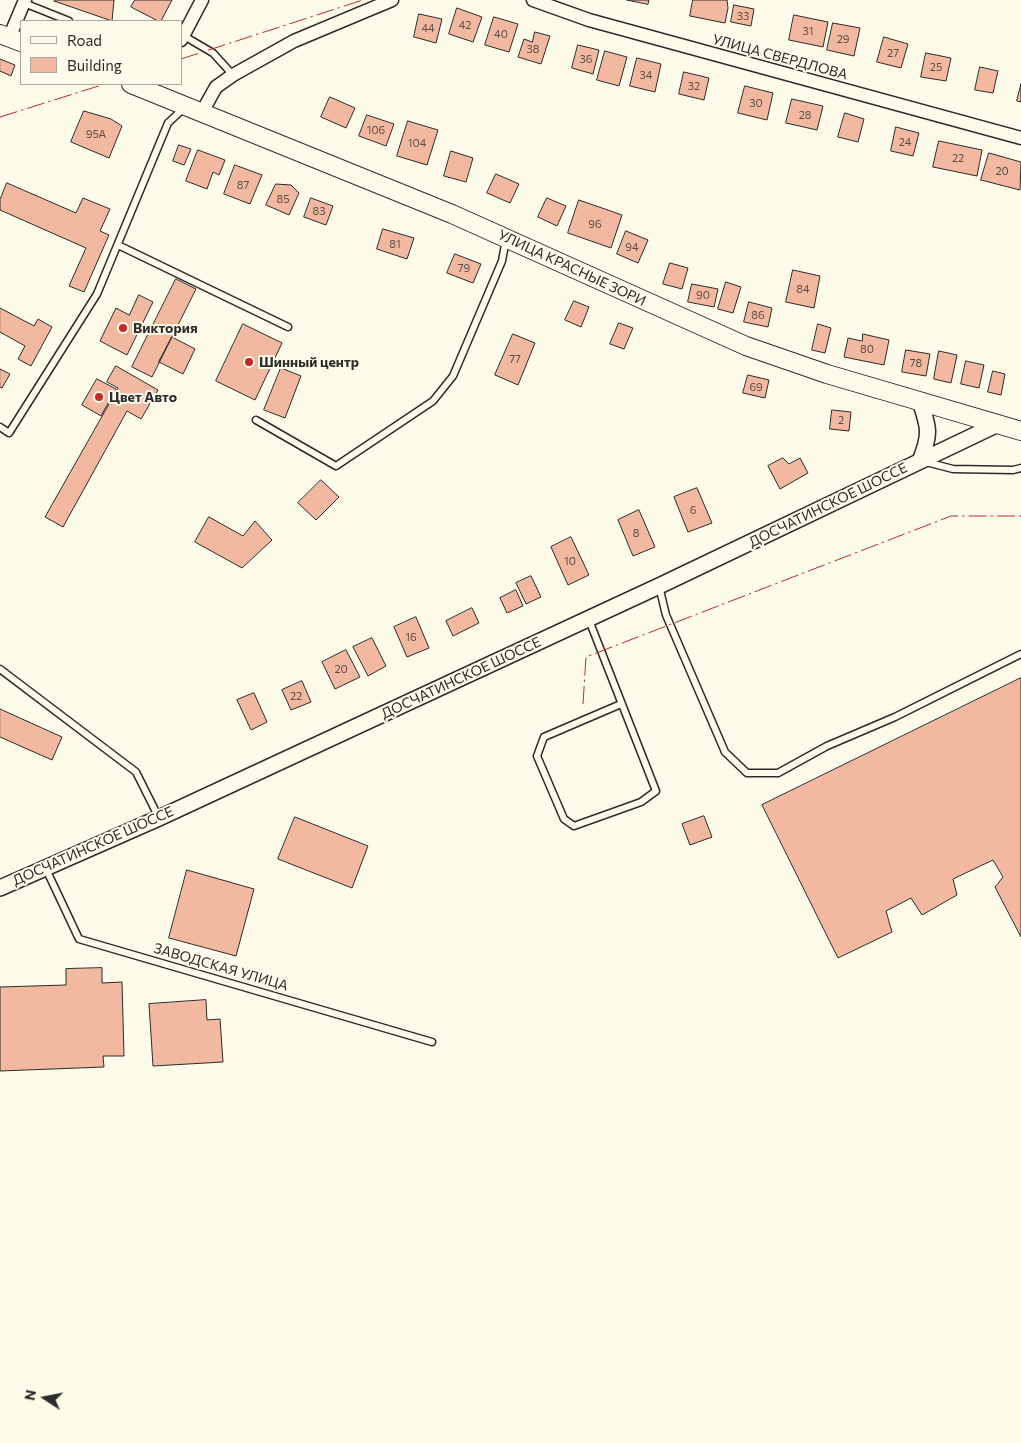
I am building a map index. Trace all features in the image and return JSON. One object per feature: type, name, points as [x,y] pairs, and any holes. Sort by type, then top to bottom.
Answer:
[{"type":"main road","name":"УЛИЦА КРАСНЫЕ ЗОРИ","points":[[137,85],[159,89],[202,112],[452,214],[779,359],[1021,431]]},
{"type":"street","points":[[182,38],[202,0]]},
{"type":"street","points":[[202,112],[216,87],[233,75],[294,41],[392,0]]},
{"type":"street","name":"УЛИЦА СВЕРДЛОВА","points":[[533,0],[589,20],[1021,138]]},
{"type":"street","points":[[10,38],[24,1]]},
{"type":"street","name":"ДОСЧАТИНСКОЕ ШОССЕ","points":[[920,401],[928,424],[929,434],[920,461]]},
{"type":"street","name":"ДОСЧАТИНСКОЕ ШОССЕ","points":[[0,888],[159,818],[659,586],[998,424]]},
{"type":"lane","points":[[24,1],[67,20]]},
{"type":"lane","points":[[182,38],[213,53],[233,75]]},
{"type":"lane","points":[[0,427],[9,433],[97,294],[168,123],[186,105]]},
{"type":"lane","points":[[256,420],[336,466],[433,401],[453,376],[502,260],[506,238]]},
{"type":"lane","points":[[118,245],[288,327]]},
{"type":"lane","points":[[920,461],[953,469],[1013,470],[1021,468]]},
{"type":"lane","points":[[659,586],[666,615],[725,752],[747,773],[778,773],[827,746],[895,717],[1021,654]]},
{"type":"lane","points":[[588,619],[656,791],[641,802],[574,826],[564,819],[537,756],[544,738],[621,704]]},
{"type":"lane","points":[[0,669],[136,772],[159,818]]},
{"type":"lane","name":"ЗАВОДСКАЯ УЛИЦА","points":[[45,868],[79,938],[432,1042]]},
{"type":"building","points":[[114,0],[112,20],[109,20],[54,1]]},
{"type":"building","points":[[135,0],[172,0],[162,20],[156,20],[131,7]]},
{"type":"building","points":[[627,0],[649,0],[648,4]]},
{"type":"building","points":[[693,0],[727,0],[728,8],[725,23],[690,16]]},
{"type":"building","points":[[734,5],[754,9],[751,26],[731,22]]},
{"type":"building","points":[[457,8],[482,17],[473,42],[449,34]]},
{"type":"building","points":[[419,14],[442,19],[436,43],[414,37]]},
{"type":"building","points":[[794,15],[828,22],[823,47],[789,40]]},
{"type":"building","points":[[494,17],[518,24],[509,52],[485,45]]},
{"type":"building","points":[[833,23],[860,28],[854,56],[827,50]]},
{"type":"building","points":[[535,32],[550,36],[541,64],[518,57],[524,39],[532,42]]},
{"type":"building","points":[[884,37],[908,44],[901,68],[877,62]]},
{"type":"building","points":[[578,45],[599,50],[593,74],[572,68]]},
{"type":"building","points":[[605,51],[627,57],[619,86],[597,80]]},
{"type":"building","points":[[926,53],[951,58],[946,81],[921,77]]},
{"type":"building","points":[[637,58],[661,64],[655,92],[630,86]]},
{"type":"building","points":[[0,59],[15,65],[11,76],[0,71]]},
{"type":"building","points":[[980,67],[998,71],[993,93],[975,90]]},
{"type":"building","points":[[684,72],[709,78],[704,100],[679,94]]},
{"type":"building","points":[[1021,84],[1021,102],[1017,101]]},
{"type":"building","points":[[745,86],[773,93],[767,120],[738,113]]},
{"type":"building","points":[[330,97],[355,108],[346,128],[321,117]]},
{"type":"building","points":[[792,99],[823,106],[817,130],[786,123]]},
{"type":"building","points":[[84,111],[111,119],[122,126],[109,158],[71,142]]},
{"type":"building","points":[[845,113],[864,119],[858,142],[838,137]]},
{"type":"building","points":[[367,115],[394,124],[386,146],[359,136]]},
{"type":"building","points":[[408,121],[438,130],[427,165],[397,156]]},
{"type":"building","points":[[896,127],[919,133],[913,156],[891,151]]},
{"type":"building","points":[[939,141],[982,150],[977,176],[933,167]]},
{"type":"building","points":[[179,145],[191,149],[184,165],[173,161]]},
{"type":"building","points":[[198,150],[225,160],[219,175],[213,172],[207,189],[186,181]]},
{"type":"building","points":[[451,151],[473,158],[466,182],[444,176]]},
{"type":"building","points":[[989,153],[1021,162],[1020,190],[981,180]]},
{"type":"building","points":[[235,165],[262,175],[250,204],[224,194]]},
{"type":"building","points":[[496,174],[519,184],[510,203],[487,193]]},
{"type":"building","points":[[7,183],[76,213],[83,198],[110,209],[100,231],[109,235],[84,292],[69,286],[86,248],[0,210],[0,200]]},
{"type":"building","points":[[276,184],[291,185],[299,193],[289,215],[266,205]]},
{"type":"building","points":[[311,198],[333,206],[326,225],[304,217]]},
{"type":"building","points":[[547,198],[566,206],[557,226],[538,217]]},
{"type":"building","points":[[579,200],[622,215],[611,248],[568,233]]},
{"type":"building","points":[[383,229],[414,238],[407,259],[377,249]]},
{"type":"building","points":[[626,231],[648,240],[638,263],[617,254]]},
{"type":"building","points":[[455,254],[481,264],[473,283],[447,273]]},
{"type":"building","points":[[670,263],[688,268],[682,289],[663,284]]},
{"type":"building","points":[[793,270],[820,276],[814,308],[786,302]]},
{"type":"building","points":[[176,279],[196,289],[152,377],[132,367]]},
{"type":"building","points":[[726,282],[741,287],[733,313],[718,309]]},
{"type":"building","points":[[692,284],[718,289],[714,307],[688,302]]},
{"type":"building","name":"Виктория","points":[[139,295],[153,302],[127,355],[100,341],[116,308],[129,315]]},
{"type":"building","points":[[574,301],[589,307],[581,327],[565,320]]},
{"type":"building","points":[[749,302],[772,308],[768,327],[744,322]]},
{"type":"building","points":[[0,308],[34,326],[38,319],[52,327],[31,366],[18,359],[25,346],[0,332]]},
{"type":"building","points":[[619,323],[633,328],[624,349],[610,344]]},
{"type":"building","name":"Шинный центр","points":[[243,324],[282,343],[255,400],[216,381]]},
{"type":"building","points":[[818,324],[831,328],[825,353],[812,350]]},
{"type":"building","points":[[513,334],[535,343],[518,385],[495,375]]},
{"type":"building","points":[[863,334],[889,340],[884,365],[844,357],[848,338],[862,341]]},
{"type":"building","points":[[172,337],[195,349],[183,374],[159,362]]},
{"type":"building","points":[[906,350],[930,354],[926,376],[902,372]]},
{"type":"building","points":[[939,351],[957,355],[951,383],[934,379]]},
{"type":"building","points":[[966,361],[984,365],[979,388],[961,384]]},
{"type":"building","points":[[116,366],[158,390],[141,419],[127,411],[63,527],[45,517],[118,388],[107,382]]},
{"type":"building","points":[[281,368],[301,376],[285,418],[264,410]]},
{"type":"building","points":[[0,369],[10,374],[2,388],[0,387]]},
{"type":"building","points":[[993,371],[1005,374],[1001,395],[988,392]]},
{"type":"building","points":[[748,375],[769,380],[765,398],[743,393]]},
{"type":"building","name":"Цвет Авто","points":[[97,379],[116,389],[101,416],[82,405]]},
{"type":"building","points":[[832,410],[851,412],[849,431],[830,429]]},
{"type":"building","points":[[783,458],[789,464],[800,458],[808,473],[780,489],[768,466]]},
{"type":"building","points":[[321,480],[339,497],[316,520],[298,503]]},
{"type":"building","points":[[697,488],[712,523],[688,532],[674,497]]},
{"type":"building","points":[[639,510],[655,547],[633,556],[618,520]]},
{"type":"building","points":[[209,517],[243,536],[255,521],[272,540],[242,568],[195,542]]},
{"type":"building","points":[[571,537],[589,575],[568,585],[551,547]]},
{"type":"building","points":[[531,576],[541,597],[526,604],[516,583]]},
{"type":"building","points":[[516,590],[523,606],[507,613],[500,598]]},
{"type":"building","points":[[472,608],[479,623],[453,636],[446,621]]},
{"type":"building","points":[[416,617],[429,648],[407,657],[394,627]]},
{"type":"building","points":[[372,638],[386,666],[368,676],[353,647]]},
{"type":"building","points":[[346,650],[360,677],[335,689],[322,662]]},
{"type":"building","points":[[1021,678],[1021,937],[995,887],[1003,877],[993,860],[953,879],[957,895],[922,915],[911,898],[886,911],[892,932],[838,958],[762,805]]},
{"type":"building","points":[[302,681],[311,702],[291,710],[282,690]]},
{"type":"building","points":[[254,693],[267,722],[251,730],[237,700]]},
{"type":"building","points":[[0,709],[62,737],[52,760],[0,737]]},
{"type":"building","points":[[704,816],[712,837],[690,845],[682,824]]},
{"type":"building","points":[[295,817],[368,846],[352,888],[278,859]]},
{"type":"building","points":[[187,870],[254,889],[236,956],[169,938]]},
{"type":"building","points":[[102,968],[102,983],[122,982],[124,1056],[103,1056],[104,1067],[0,1071],[0,987],[66,985],[66,969]]},
{"type":"building","points":[[206,1000],[207,1020],[220,1019],[223,1062],[153,1066],[149,1004]]},
{"type":"power","points":[[182,59],[363,0]]},
{"type":"power","points":[[0,117],[102,85]]},
{"type":"power","points":[[583,704],[586,657],[951,516],[1021,516]]},
{"type":"place","name":"Виктория","points":[[123,328]]},
{"type":"place","name":"Шинный центр","points":[[249,362]]},
{"type":"place","name":"Цвет Авто","points":[[99,397]]}]
